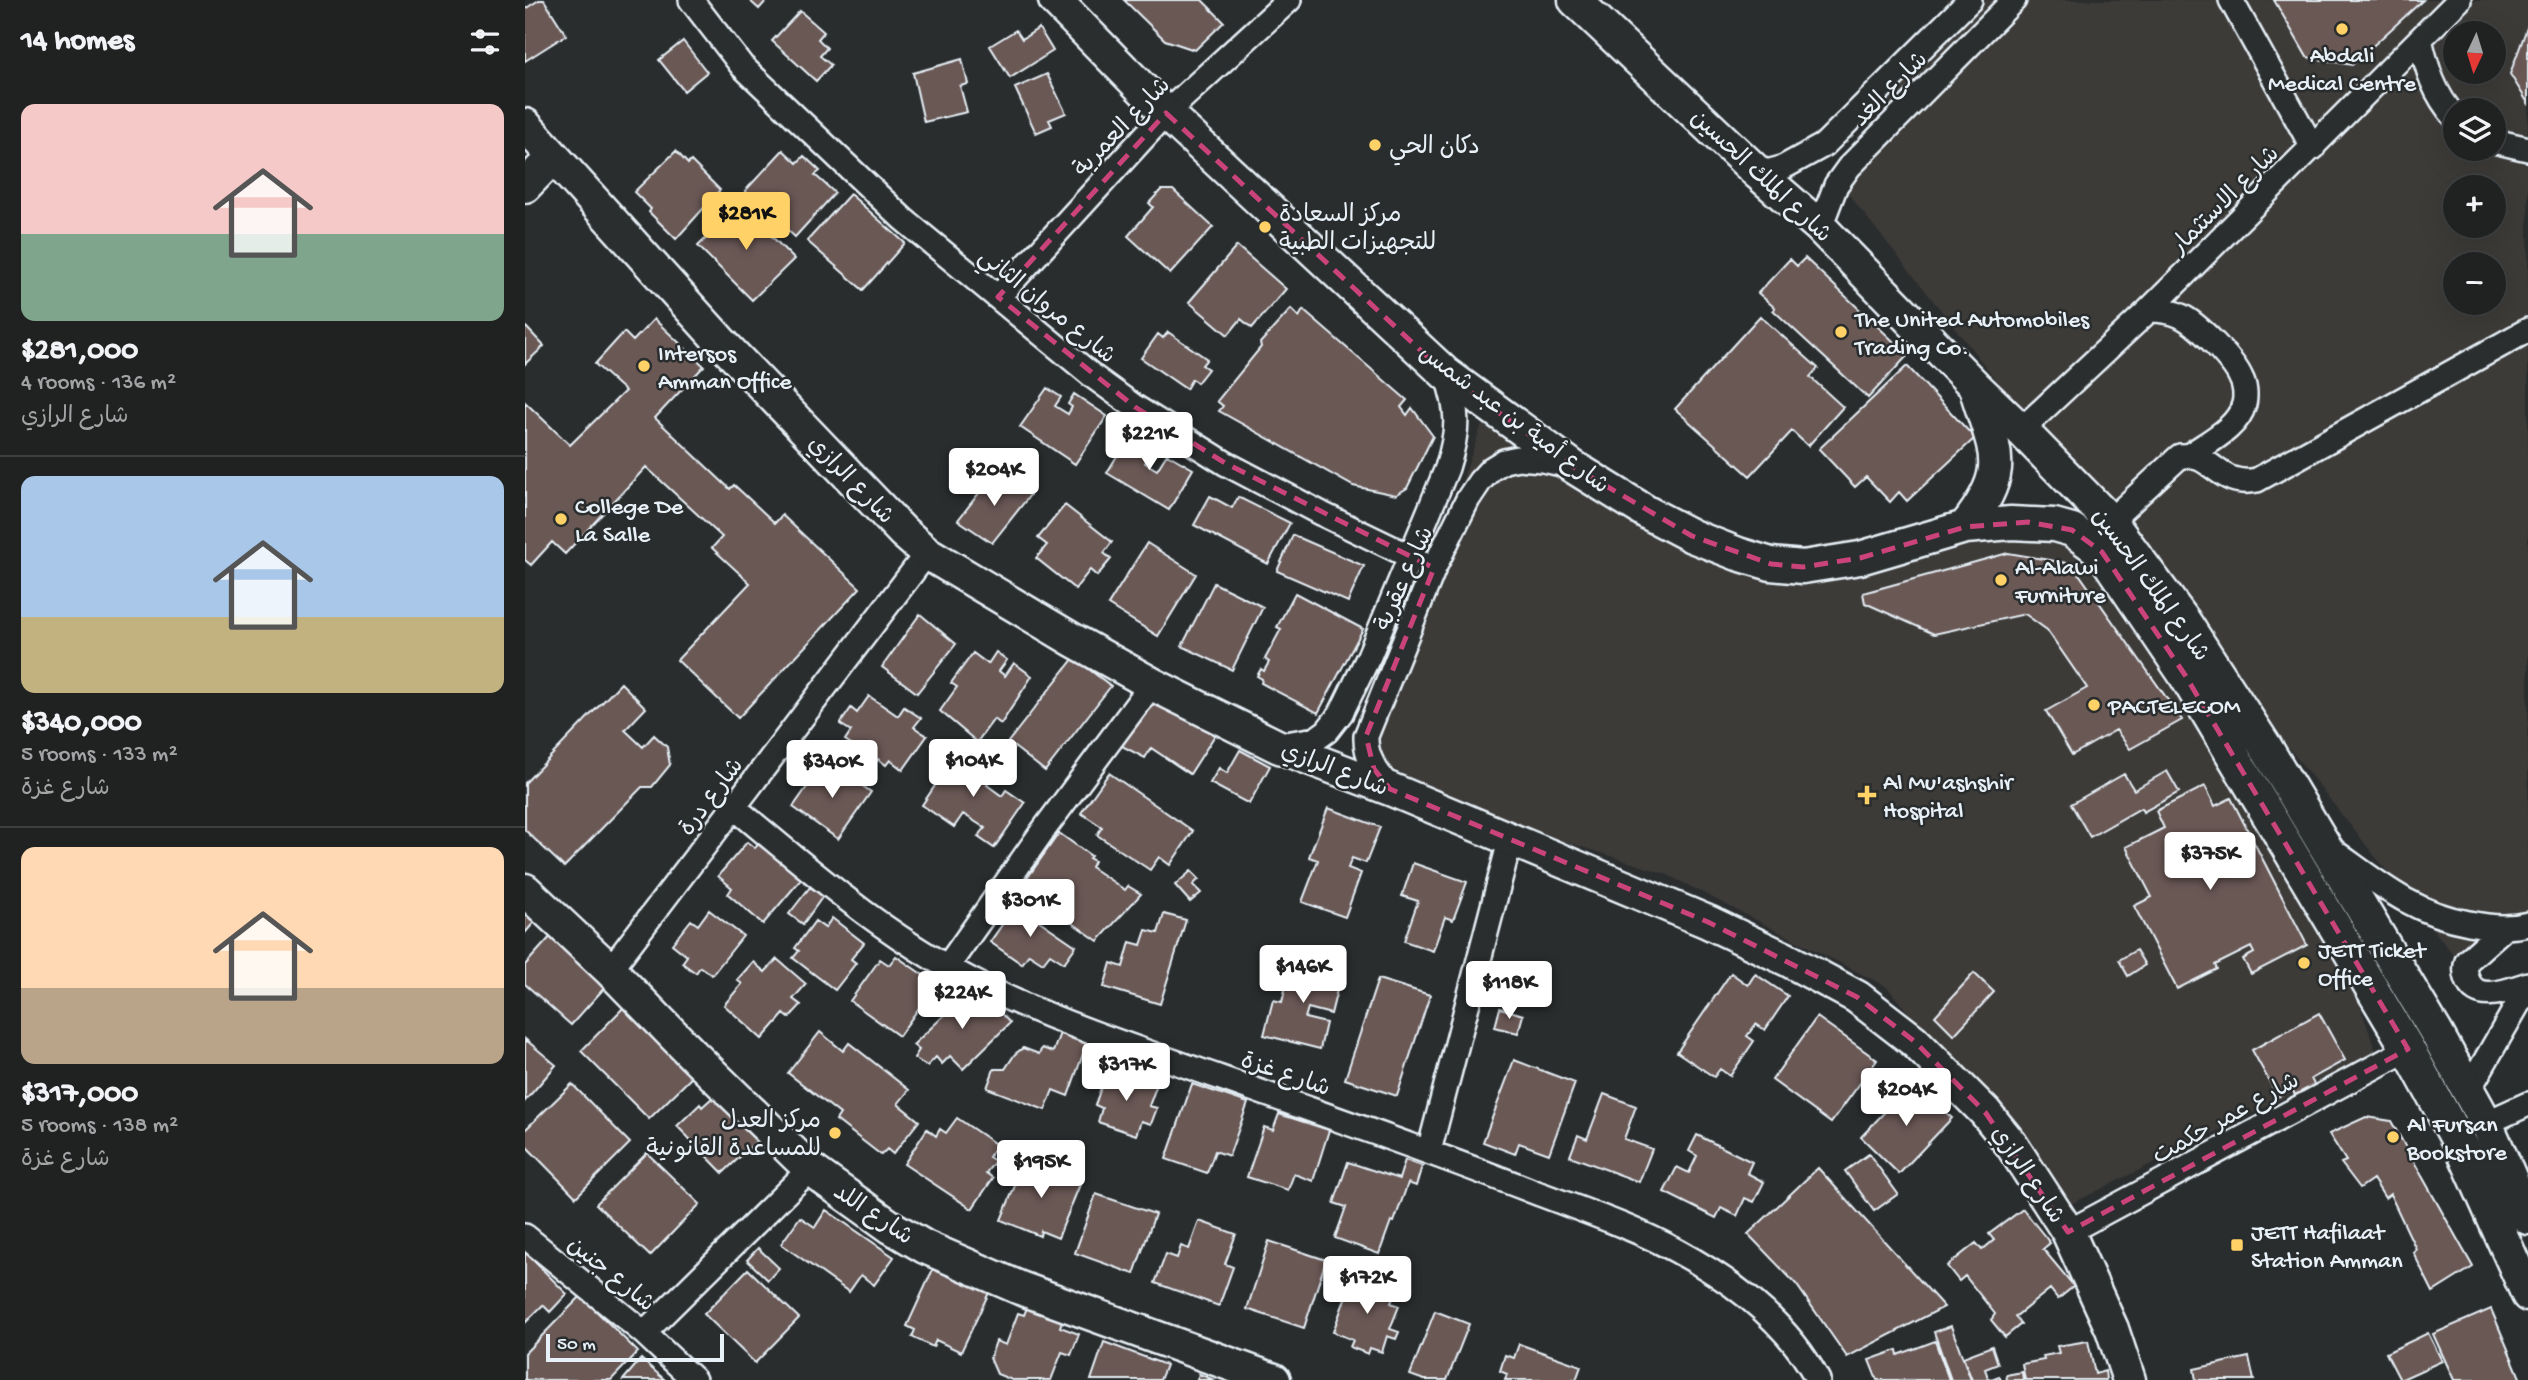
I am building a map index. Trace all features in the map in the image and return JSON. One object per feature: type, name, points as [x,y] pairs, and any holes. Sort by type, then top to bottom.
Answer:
[{"type":"main road","name":"شارع أمية بن عبد شمس","points":[[1055,0],[1166,113],[1446,374],[1572,466],[1648,513],[1692,536],[1771,564],[1803,567],[1860,558],[1965,527]]},
{"type":"main road","name":"شارع الملك الحسين","points":[[1575,0],[1759,174],[1821,227],[2110,521],[2184,621],[2265,746],[2469,1091],[2528,1218]]},
{"type":"main road","points":[[525,186],[535,143]]},
{"type":"main road","name":"شارع الرازي","points":[[535,143],[889,518],[927,553],[1152,684],[1277,746],[1390,789],[1708,922],[1857,997],[1914,1041],[1985,1112],[2011,1144],[2069,1233],[2112,1329],[2129,1380]]},
{"type":"main road","points":[[1965,527],[1989,494],[1996,466],[1994,445],[1975,386]]},
{"type":"main road","name":"شارع الملك الحسين","points":[[1965,527],[2028,522],[2053,525],[2072,530],[2102,552],[2185,675],[2408,1049],[2462,1148],[2528,1295]]},
{"type":"main road","name":"شارع اللد","points":[[525,890],[610,970],[810,1169],[891,1227],[925,1247],[1020,1288],[1274,1380]]},
{"type":"street","name":"شارع مروان الثاني","points":[[691,0],[723,44],[768,92],[903,219],[998,296],[1057,349],[1135,407],[1225,463],[1434,568]]},
{"type":"street","name":"شارع العمرية","points":[[998,296],[1166,113],[1289,0]]},
{"type":"street","points":[[1759,174],[1782,168],[1824,145],[1970,0]]},
{"type":"street","name":"شارع الغد","points":[[1821,227],[1836,185],[1849,167],[2014,0]]},
{"type":"street","points":[[2231,0],[2313,148]]},
{"type":"street","name":"شارع الاستثمار","points":[[2021,430],[2150,310],[2459,0]]},
{"type":"street","points":[[2420,39],[2432,84],[2443,102]]},
{"type":"street","points":[[2506,144],[2528,149]]},
{"type":"street","points":[[2150,310],[2174,312],[2185,317],[2235,368],[2242,379],[2244,405],[2239,417],[2230,427],[2190,455]]},
{"type":"street","points":[[2110,521],[2180,456],[2200,458],[2228,479],[2247,482],[2257,480],[2528,330]]},
{"type":"street","name":"شارع عقربة","points":[[1277,746],[1316,739],[1327,731],[1341,713],[1369,656],[1447,468],[1457,434],[1455,401],[1446,374]]},
{"type":"street","name":"شارع عقربة","points":[[1390,789],[1374,769],[1366,748],[1366,736],[1434,568],[1468,499],[1491,469],[1504,461],[1518,458],[1572,466]]},
{"type":"street","name":"شارع درة","points":[[610,970],[927,553]]},
{"type":"street","points":[[947,967],[1042,832],[1152,684]]},
{"type":"street","name":"شارع غزة","points":[[734,807],[823,882],[889,930],[947,967],[1001,995],[1078,1026],[1429,1151],[1676,1250],[1760,1307],[1786,1333],[1818,1380]]},
{"type":"street","points":[[1429,1151],[1510,841]]},
{"type":"street","points":[[2321,842],[2389,892],[2435,916],[2504,928],[2528,924]]},
{"type":"street","points":[[2504,928],[2467,961],[2466,975],[2470,986],[2475,992],[2486,994],[2528,984]]},
{"type":"street","points":[[2469,1091],[2518,1004],[2528,992]]},
{"type":"street","name":"شارع عمر حكمت","points":[[2069,1233],[2408,1049]]},
{"type":"street","points":[[2486,1123],[2528,1104]]},
{"type":"street","points":[[644,1333],[810,1169]]},
{"type":"street","name":"شارع جنين","points":[[525,1236],[644,1333],[694,1380]]},
{"type":"highlighted area","points":[[1166,113],[1446,374],[1572,466],[1692,536],[1771,564],[1803,567],[1860,558],[1965,527],[2028,522],[2072,530],[2102,552],[2185,675],[2408,1049],[2068,1232],[1985,1112],[1914,1041],[1857,997],[1708,922],[1390,789],[1374,769],[1366,736],[1434,568],[1225,463],[1135,407],[998,297]]},
{"type":"shaded area","points":[[1948,0],[2528,0],[2528,922],[2467,972],[1842,186]]},
{"type":"shaded area","name":"Al Mu'ashshir Hospital","points":[[1482,424],[1742,558],[1944,524],[2103,526],[2279,771],[2376,1052],[2067,1206],[1887,987],[1666,874],[1498,820],[1366,756]]},
{"type":"building","points":[[539,0],[544,0],[566,35],[525,61],[525,9]]},
{"type":"building","points":[[749,0],[767,0],[759,9]]},
{"type":"building","points":[[1124,0],[1202,0],[1224,22],[1195,50],[1165,40]]},
{"type":"building","name":"Abdali Medical Centre","points":[[2274,0],[2423,0],[2352,65],[2307,57]]},
{"type":"building","points":[[800,11],[824,32],[818,39],[827,48],[820,56],[831,65],[816,81],[772,41]]},
{"type":"building","points":[[2528,25],[2528,103],[2510,74]]},
{"type":"building","points":[[1039,28],[1053,51],[1010,78],[990,46],[1016,30],[1022,39]]},
{"type":"building","points":[[683,41],[707,72],[684,91],[659,60]]},
{"type":"building","points":[[962,59],[968,84],[960,86],[967,112],[924,122],[913,73]]},
{"type":"building","points":[[1047,74],[1066,113],[1049,120],[1052,126],[1036,133],[1015,88]]},
{"type":"building","points":[[783,150],[797,163],[804,156],[820,171],[815,175],[835,193],[795,237],[745,191]]},
{"type":"building","points":[[676,151],[688,164],[691,161],[720,190],[676,239],[649,212],[651,209],[634,192]]},
{"type":"building","points":[[1161,190],[1173,190],[1213,227],[1170,274],[1128,236],[1153,207],[1149,203]]},
{"type":"building","points":[[850,194],[905,243],[863,290],[807,241]]},
{"type":"building","points":[[741,205],[794,259],[752,300],[698,246]]},
{"type":"building","points":[[1237,246],[1286,289],[1252,328],[1241,319],[1228,335],[1189,302]]},
{"type":"building","name":"The United Automobiles Trading Co.","points":[[1805,258],[1908,355],[1868,398],[1758,293],[1790,259],[1797,266]]},
{"type":"building","points":[[1291,309],[1299,317],[1303,310],[1407,400],[1401,407],[1407,415],[1412,408],[1433,436],[1407,488],[1396,495],[1353,486],[1219,411],[1223,406],[1217,401],[1261,347],[1260,343]]},
{"type":"building","points":[[1760,316],[1818,368],[1810,377],[1843,407],[1808,446],[1792,431],[1750,476],[1675,409]]},
{"type":"building","name":"College De La Salle","points":[[654,319],[704,366],[655,418],[730,489],[734,485],[775,523],[782,515],[860,588],[738,718],[677,660],[750,583],[712,548],[722,537],[646,467],[565,554],[552,542],[531,565],[525,560],[525,402],[570,445],[625,391],[595,364],[624,332],[633,341]]},
{"type":"building","points":[[525,326],[544,346],[525,364]]},
{"type":"building","points":[[1168,332],[1207,359],[1202,365],[1208,369],[1197,383],[1192,379],[1186,389],[1141,358],[1158,334],[1163,338]]},
{"type":"building","points":[[1907,366],[1975,438],[1907,501],[1899,492],[1890,502],[1866,477],[1855,487],[1819,449]]},
{"type":"building","points":[[1047,388],[1061,397],[1055,406],[1068,414],[1072,407],[1068,404],[1074,394],[1107,416],[1075,464],[1020,427]]},
{"type":"building","points":[[1131,432],[1155,446],[1145,463],[1157,470],[1167,454],[1193,469],[1169,510],[1107,473]]},
{"type":"building","points":[[1005,476],[1030,495],[992,543],[958,520],[990,479],[997,485]]},
{"type":"building","points":[[1210,496],[1232,508],[1238,497],[1290,523],[1268,564],[1194,525]]},
{"type":"building","points":[[1065,505],[1112,542],[1104,553],[1111,559],[1097,576],[1090,570],[1075,589],[1036,558],[1047,545],[1038,538]]},
{"type":"building","points":[[1293,535],[1364,566],[1348,602],[1277,571]]},
{"type":"building","points":[[1147,543],[1196,574],[1158,636],[1108,605]]},
{"type":"building","points":[[2008,553],[2072,564],[2182,720],[2130,749],[2116,730],[2072,755],[2046,711],[2087,688],[2047,630],[2025,614],[1934,634],[1865,603],[1863,593]]},
{"type":"building","points":[[1214,583],[1263,607],[1232,670],[1182,646]]},
{"type":"building","points":[[1295,593],[1363,629],[1318,713],[1261,683],[1262,679],[1257,676],[1269,662],[1265,659],[1281,629],[1277,627]]},
{"type":"building","points":[[920,614],[956,644],[917,693],[882,667]]},
{"type":"building","points":[[996,652],[1007,660],[999,671],[1005,676],[1014,663],[1032,676],[1001,724],[994,719],[977,742],[940,711],[957,687],[951,683],[973,653],[988,664]]},
{"type":"building","points":[[1074,658],[1111,686],[1045,771],[1008,742]]},
{"type":"building","points":[[621,683],[646,708],[625,730],[643,747],[654,735],[667,747],[670,765],[652,787],[642,787],[564,867],[525,830],[525,783]]},
{"type":"building","points":[[869,696],[898,716],[904,707],[921,718],[914,727],[927,736],[903,770],[890,760],[886,765],[878,759],[877,761],[845,740],[851,731],[840,724],[851,708],[857,713]]},
{"type":"building","points":[[1169,698],[1217,732],[1190,774],[1151,748],[1145,758],[1118,744],[1155,704]]},
{"type":"building","points":[[959,750],[995,775],[987,785],[1002,796],[1006,790],[1025,803],[994,848],[978,837],[985,828],[963,814],[954,827],[922,805]]},
{"type":"building","points":[[1240,750],[1270,766],[1249,804],[1210,783],[1219,768],[1227,773]]},
{"type":"building","points":[[826,760],[871,792],[838,839],[793,807]]},
{"type":"building","points":[[2167,771],[2179,792],[2143,812],[2141,808],[2090,837],[2071,804],[2124,774],[2134,790]]},
{"type":"building","points":[[1109,773],[1193,831],[1170,865],[1159,857],[1150,870],[1097,835],[1102,827],[1081,813]]},
{"type":"building","points":[[2205,786],[2215,806],[2231,798],[2307,945],[2251,974],[2243,959],[2254,953],[2251,947],[2215,965],[2217,969],[2177,989],[2134,906],[2152,897],[2126,847],[2164,828],[2156,811]]},
{"type":"building","points":[[1328,808],[1380,827],[1366,863],[1352,858],[1348,868],[1361,873],[1345,917],[1302,902],[1318,860],[1309,857]]},
{"type":"building","points":[[1059,833],[1091,856],[1089,858],[1094,861],[1091,867],[1125,890],[1128,886],[1141,894],[1098,941],[1021,887]]},
{"type":"building","points":[[761,841],[803,877],[763,924],[728,894],[732,888],[718,876],[747,842],[755,848]]},
{"type":"building","points":[[1413,863],[1467,882],[1453,920],[1445,917],[1433,951],[1404,941],[1418,901],[1402,896]]},
{"type":"building","points":[[1191,871],[1199,879],[1193,885],[1201,893],[1190,902],[1175,885]]},
{"type":"building","points":[[810,887],[823,896],[803,924],[789,914]]},
{"type":"building","points":[[1016,905],[1076,946],[1064,963],[1050,954],[1043,963],[1029,954],[1022,964],[990,942]]},
{"type":"building","points":[[525,909],[537,919],[525,933]]},
{"type":"building","points":[[709,910],[743,936],[712,975],[700,967],[696,973],[682,963],[687,956],[672,944],[691,920],[698,925]]},
{"type":"building","points":[[1164,914],[1186,920],[1160,1004],[1104,987],[1111,963],[1123,967],[1130,942],[1141,945],[1146,930],[1158,933]]},
{"type":"building","points":[[832,918],[864,943],[851,959],[856,963],[835,990],[793,958],[799,951],[795,948],[815,921],[825,928]]},
{"type":"building","points":[[552,935],[607,985],[571,1025],[525,984],[525,965]]},
{"type":"building","points":[[2136,950],[2145,965],[2128,976],[2119,960]]},
{"type":"building","points":[[896,956],[936,984],[899,1036],[850,1001],[880,959],[889,965]]},
{"type":"building","points":[[777,959],[806,984],[793,999],[801,1005],[789,1018],[784,1014],[762,1039],[724,1005],[742,984],[737,980],[753,962],[765,972]]},
{"type":"building","points":[[1292,961],[1341,974],[1331,1014],[1308,1008],[1305,1018],[1326,1023],[1320,1049],[1264,1035],[1273,1000],[1282,1002]]},
{"type":"building","points":[[1731,973],[1748,985],[1755,974],[1788,996],[1765,1030],[1756,1024],[1747,1036],[1754,1041],[1730,1076],[1720,1069],[1714,1077],[1677,1052]]},
{"type":"building","points":[[1974,973],[1994,992],[1954,1035],[1935,1016]]},
{"type":"building","points":[[1378,979],[1430,995],[1397,1096],[1345,1079]]},
{"type":"building","points":[[975,986],[1010,1023],[963,1069],[950,1056],[942,1064],[936,1057],[927,1066],[914,1058],[919,1050],[913,1045]]},
{"type":"building","points":[[627,1004],[696,1073],[649,1119],[581,1051]]},
{"type":"building","points":[[1500,1008],[1523,1015],[1518,1033],[1495,1027]]},
{"type":"building","points":[[2319,1013],[2345,1060],[2311,1079],[2315,1086],[2296,1097],[2292,1089],[2278,1097],[2252,1050]]},
{"type":"building","points":[[1817,1017],[1877,1060],[1831,1123],[1772,1080]]},
{"type":"building","points":[[1061,1030],[1088,1040],[1068,1096],[1053,1090],[1045,1110],[987,1088],[994,1069],[1005,1069],[1015,1054],[1023,1048],[1039,1054],[1042,1048],[1053,1052]]},
{"type":"building","points":[[820,1032],[843,1051],[849,1043],[909,1090],[898,1104],[919,1121],[893,1154],[887,1149],[881,1155],[836,1120],[840,1114],[788,1073]]},
{"type":"building","points":[[525,1039],[556,1065],[525,1101]]},
{"type":"building","points":[[1514,1060],[1575,1083],[1549,1154],[1519,1143],[1515,1154],[1483,1142]]},
{"type":"building","points":[[1124,1073],[1157,1084],[1149,1106],[1157,1108],[1151,1124],[1141,1121],[1136,1135],[1098,1122],[1102,1108],[1095,1105],[1105,1076],[1121,1082]]},
{"type":"building","points":[[1913,1082],[1952,1118],[1899,1174],[1861,1137]]},
{"type":"building","points":[[572,1084],[630,1143],[576,1197],[525,1145],[525,1130]]},
{"type":"building","points":[[1192,1084],[1248,1103],[1229,1156],[1215,1151],[1207,1173],[1166,1159]]},
{"type":"building","points":[[722,1089],[765,1133],[723,1173],[677,1126],[700,1104],[702,1107]]},
{"type":"building","points":[[1604,1094],[1636,1106],[1624,1139],[1652,1149],[1639,1182],[1570,1156],[1578,1135],[1587,1139]]},
{"type":"building","points":[[1279,1114],[1329,1130],[1313,1181],[1294,1174],[1288,1190],[1247,1177],[1264,1127],[1273,1130]]},
{"type":"building","points":[[2366,1117],[2391,1121],[2473,1267],[2433,1292],[2413,1252],[2416,1249],[2390,1194],[2385,1198],[2373,1179],[2360,1188],[2341,1163],[2346,1161],[2329,1134]]},
{"type":"building","points":[[957,1118],[997,1145],[989,1157],[995,1161],[986,1173],[993,1178],[972,1209],[904,1164],[927,1129],[936,1136],[940,1129],[946,1133]]},
{"type":"building","points":[[1697,1135],[1752,1162],[1747,1173],[1764,1182],[1754,1202],[1745,1198],[1737,1216],[1721,1208],[1716,1218],[1664,1192],[1677,1167],[1689,1173],[1697,1156],[1689,1151]]},
{"type":"building","points":[[647,1153],[700,1204],[650,1256],[596,1204]]},
{"type":"building","points":[[1869,1154],[1898,1194],[1874,1211],[1845,1171]]},
{"type":"building","points":[[1405,1160],[1422,1166],[1416,1186],[1408,1183],[1379,1254],[1335,1238],[1346,1207],[1334,1203],[1348,1162],[1399,1179]]},
{"type":"building","points":[[1025,1161],[1046,1169],[1049,1162],[1064,1169],[1061,1174],[1081,1182],[1058,1238],[1041,1231],[1040,1236],[1001,1220]]},
{"type":"building","points":[[1818,1168],[1944,1307],[1847,1357],[1796,1284],[1748,1234]]},
{"type":"building","points":[[1096,1194],[1155,1214],[1134,1274],[1075,1253]]},
{"type":"building","points":[[2023,1209],[2050,1243],[2043,1249],[2074,1286],[2058,1299],[2050,1289],[2015,1317],[2021,1324],[2005,1337],[1991,1320],[1995,1314],[1965,1276],[1959,1281],[1947,1266],[1976,1243],[1982,1250],[1994,1240],[1989,1234]]},
{"type":"building","points":[[826,1210],[894,1257],[874,1285],[861,1275],[849,1292],[781,1244],[800,1217],[815,1227]]},
{"type":"building","points":[[1199,1221],[1236,1234],[1225,1264],[1233,1267],[1219,1306],[1155,1283],[1166,1254],[1177,1258],[1181,1246],[1189,1249]]},
{"type":"building","points":[[1269,1241],[1326,1260],[1304,1328],[1247,1309]]},
{"type":"building","points":[[758,1248],[779,1268],[768,1280],[747,1260]]},
{"type":"building","points":[[525,1252],[567,1294],[550,1312],[543,1305],[525,1323]]},
{"type":"building","points":[[939,1256],[994,1282],[961,1352],[936,1340],[933,1347],[912,1337],[915,1330],[907,1326]]},
{"type":"building","points":[[748,1269],[799,1318],[755,1363],[704,1314]]},
{"type":"building","points":[[1353,1277],[1395,1293],[1391,1303],[1399,1306],[1390,1329],[1399,1332],[1396,1339],[1387,1336],[1382,1352],[1370,1348],[1368,1354],[1350,1347],[1353,1340],[1333,1332]]},
{"type":"building","points":[[581,1296],[638,1352],[611,1380],[525,1380],[525,1353]]},
{"type":"building","points":[[1028,1305],[1063,1318],[1060,1327],[1079,1334],[1071,1355],[1062,1352],[1051,1380],[1012,1380],[997,1374],[990,1358],[996,1341],[1006,1345],[1018,1313],[1024,1315]]},
{"type":"building","points":[[2491,1309],[2521,1380],[2454,1380],[2433,1334]]},
{"type":"building","points":[[1435,1311],[1469,1324],[1447,1380],[1424,1380],[1410,1375]]},
{"type":"building","points":[[1951,1326],[1971,1380],[1951,1380],[1934,1332]]},
{"type":"building","points":[[2428,1333],[2442,1361],[2400,1380],[2386,1353]]},
{"type":"building","points":[[1935,1341],[1949,1380],[1877,1380],[1869,1360],[1897,1350],[1898,1355]]},
{"type":"building","points":[[2088,1341],[2095,1374],[2105,1371],[2106,1380],[2025,1380],[2022,1364],[2044,1360],[2043,1356],[2059,1353],[2057,1346]]},
{"type":"building","points":[[1104,1342],[1166,1365],[1160,1380],[1091,1380]]},
{"type":"building","points":[[1519,1344],[1581,1366],[1576,1380],[1505,1380],[1507,1374],[1500,1371],[1505,1355],[1514,1358]]},
{"type":"building","points":[[1992,1346],[1998,1364],[1985,1369],[1989,1380],[1972,1380],[1963,1357]]},
{"type":"building","points":[[2249,1357],[2254,1380],[2196,1380],[2194,1369]]},
{"type":"building","points":[[641,1359],[665,1380],[623,1380]]},
{"type":"building","points":[[2022,1372],[2023,1380],[2007,1380],[2006,1375]]},
{"type":"building","points":[[1199,1374],[1214,1380],[1197,1380]]},
{"type":"place","name":"Abdali Medical Centre","points":[[2342,29]]},
{"type":"place","name":"دكان الحي","points":[[1375,145]]},
{"type":"place","name":"مركز السعادة للتجهيزات الطبية","points":[[1265,227]]},
{"type":"place","name":"The United Automobiles Trading Co.","points":[[1841,332]]},
{"type":"place","name":"Intersos Amman Office","points":[[644,366]]},
{"type":"place","name":"College De La Salle","points":[[561,519]]},
{"type":"place","name":"Al-Alawi Furniture","points":[[2001,580]]},
{"type":"place","name":"PACTELECOM","points":[[2094,705]]},
{"type":"place","name":"Al Mu'ashshir Hospital","points":[[1867,795]]},
{"type":"place","name":"JETT Ticket Office","points":[[2304,963]]},
{"type":"place","name":"مركز العدل للمساعدة القانونية","points":[[835,1133]]},
{"type":"place","name":"Al Fursan Bookstore","points":[[2393,1137]]},
{"type":"place","name":"JETT Hafilaat Station Amman","points":[[2237,1245]]}]
